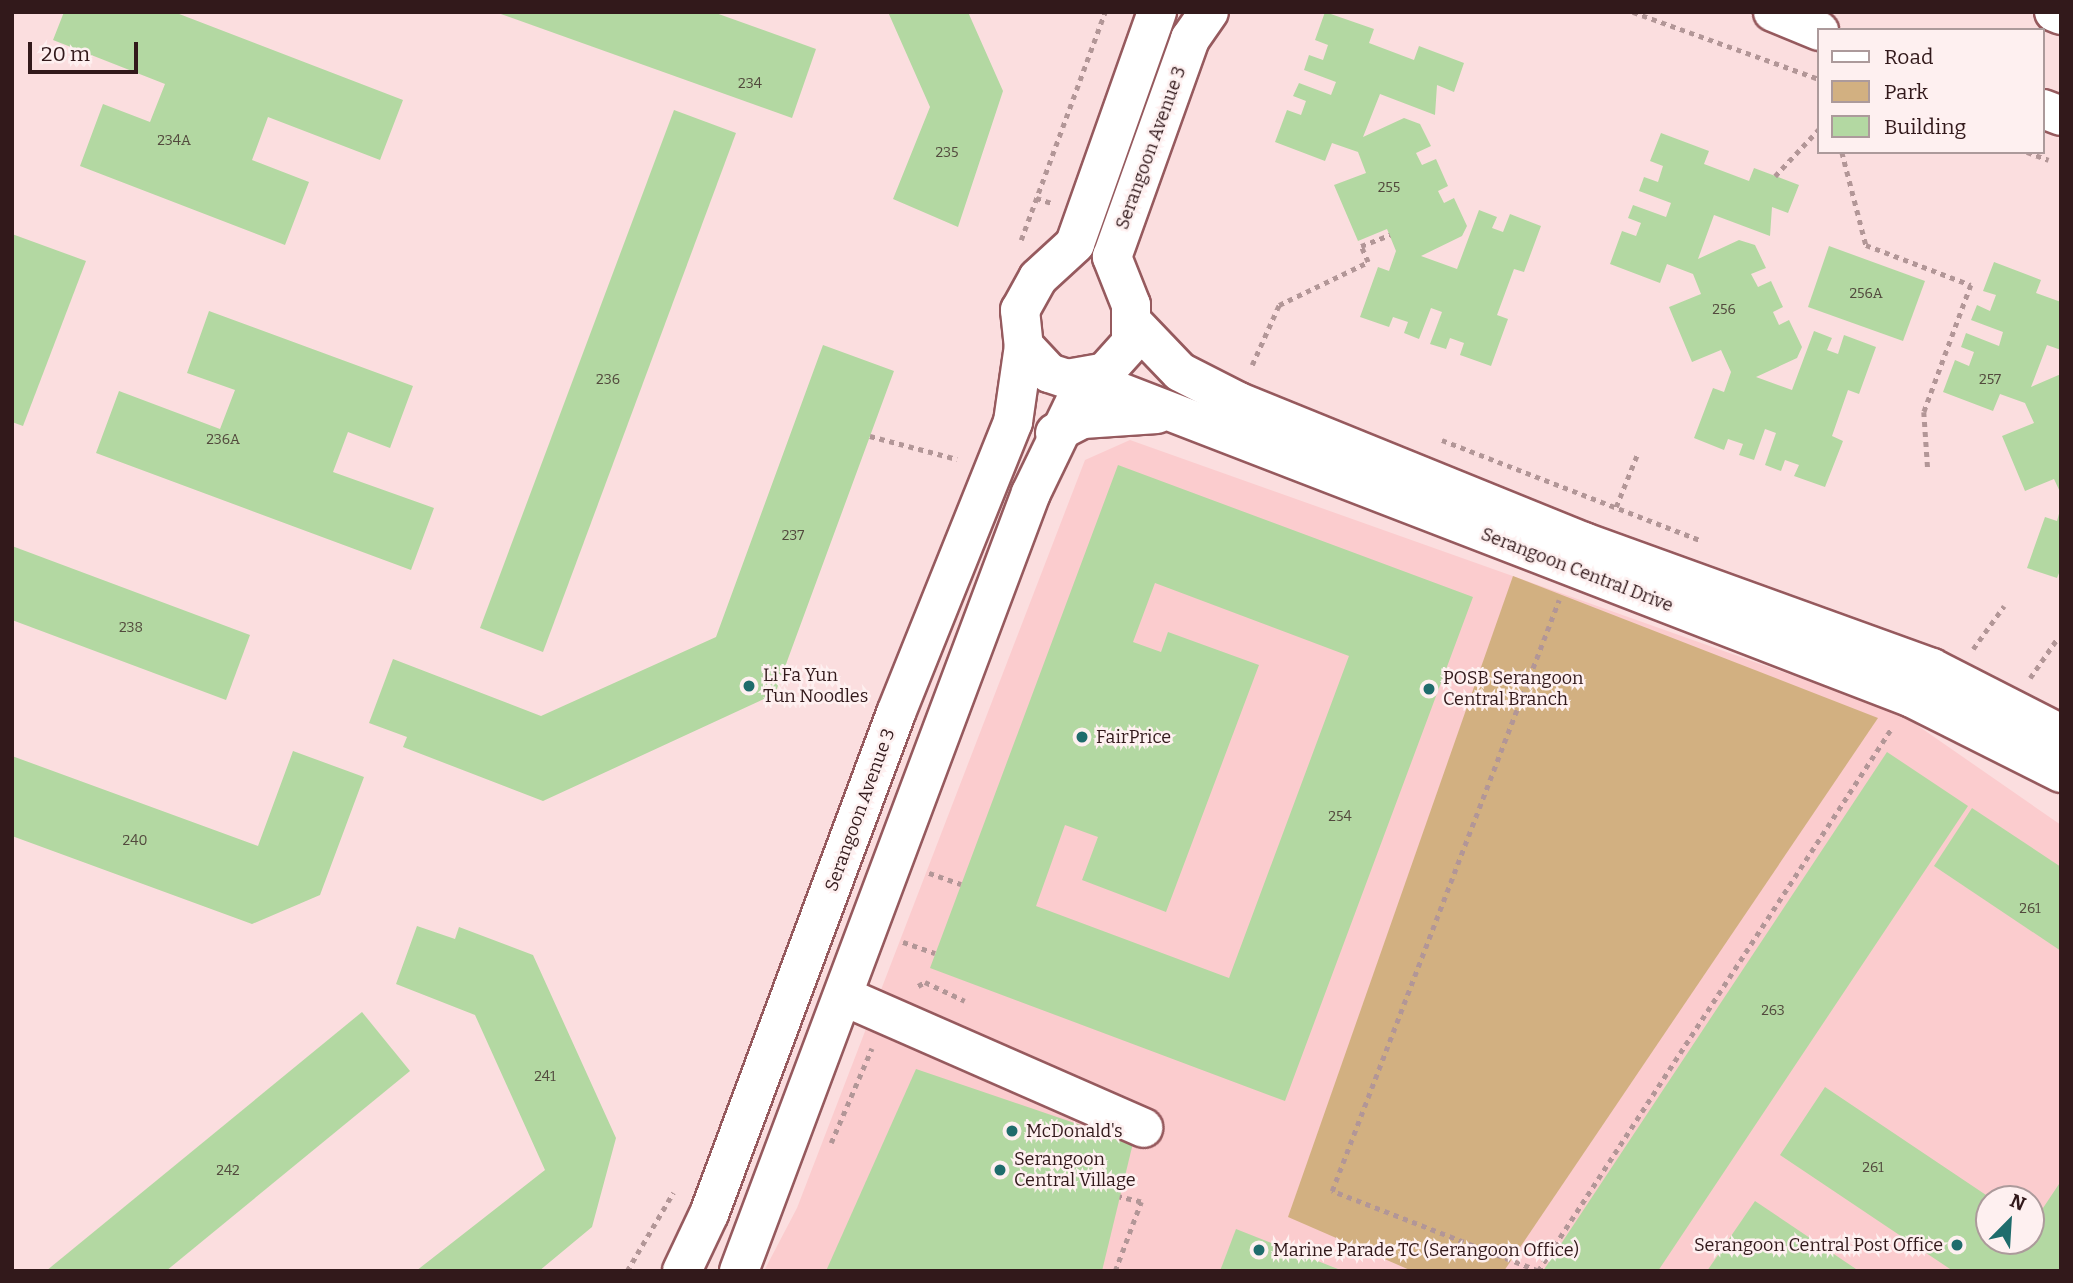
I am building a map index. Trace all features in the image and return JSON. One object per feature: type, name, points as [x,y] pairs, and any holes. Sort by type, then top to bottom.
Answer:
[{"type":"street","name":"Serangoon Avenue 3","points":[[681,1271],[709,1214],[896,713],[1013,422],[1024,346],[1019,328],[1026,292],[1054,268],[1075,244],[1157,12]]},
{"type":"street","name":"Serangoon Avenue 3","points":[[1134,324],[1112,257],[1190,39],[1209,12]]},
{"type":"street","points":[[1773,12],[1819,24]]},
{"type":"street","points":[[2054,12],[2061,15]]},
{"type":"street","points":[[1054,268],[1091,266],[1123,288]]},
{"type":"street","points":[[739,1271],[1055,433],[1086,379],[1121,360],[1134,324]]},
{"type":"street","name":"Serangoon Central Drive","points":[[1134,324],[1180,372],[1239,402],[1710,605],[1912,698],[2061,773]]},
{"type":"street","points":[[1024,346],[1049,373],[1086,379]]},
{"type":"street","name":"Serangoon Central Drive","points":[[1086,379],[1180,416],[1710,605],[1931,668],[2061,734]]},
{"type":"street","points":[[1055,433],[1083,419],[1132,410],[1180,416]]},
{"type":"street","points":[[843,996],[1143,1128]]},
{"type":"path","points":[[1633,12],[1818,79]]},
{"type":"path","points":[[1775,176],[1818,130]]},
{"type":"path","points":[[1843,154],[1866,245],[1971,285],[1924,412],[1928,471]]},
{"type":"path","points":[[2032,154],[2049,160]]},
{"type":"path","points":[[1252,366],[1279,304],[1368,262],[1360,246],[1390,236]]},
{"type":"path","points":[[870,436],[961,460]]},
{"type":"path","points":[[1616,507],[1637,455]]},
{"type":"path","points":[[1561,597],[1332,1191],[1538,1271],[1912,698]]},
{"type":"path","points":[[1973,650],[2004,606]]},
{"type":"path","points":[[2026,684],[2057,639]]},
{"type":"path","points":[[921,870],[961,884]]},
{"type":"path","points":[[895,940],[935,953]]},
{"type":"path","points":[[925,982],[965,1001]]},
{"type":"path","points":[[1115,1271],[1141,1202],[1120,1197]]},
{"type":"shaded area","points":[[1130,440],[1901,714],[2061,825],[2061,1271],[764,1271],[797,1208],[1085,460]]},
{"type":"green space","points":[[1513,576],[1878,718],[1504,1271],[1412,1271],[1288,1217]]},
{"type":"building","points":[[64,12],[174,12],[403,100],[380,160],[268,117],[252,160],[309,182],[285,245],[80,166],[103,104],[150,122],[165,84],[53,40]]},
{"type":"building","points":[[713,12],[816,49],[792,118],[498,13]]},
{"type":"building","points":[[888,12],[968,12],[1003,91],[958,227],[893,199],[930,107]]},
{"type":"building","points":[[1325,12],[1374,29],[1369,43],[1414,60],[1419,46],[1464,63],[1454,92],[1437,85],[1435,115],[1380,94],[1363,137],[1404,118],[1420,124],[1431,146],[1416,153],[1422,165],[1436,159],[1448,186],[1438,191],[1444,203],[1454,198],[1467,226],[1462,236],[1421,256],[1457,269],[1479,210],[1497,217],[1492,228],[1503,232],[1510,214],[1541,226],[1524,272],[1514,269],[1497,315],[1508,319],[1491,366],[1460,355],[1464,343],[1450,338],[1446,349],[1430,344],[1442,312],[1431,308],[1419,339],[1404,333],[1408,322],[1393,317],[1389,327],[1360,317],[1378,267],[1389,271],[1396,251],[1387,229],[1358,241],[1334,185],[1366,173],[1358,152],[1332,143],[1325,161],[1275,142],[1287,110],[1301,115],[1306,101],[1293,96],[1299,83],[1331,95],[1336,82],[1304,70],[1309,55],[1323,60],[1328,45],[1315,40]]},
{"type":"building","points":[[674,110],[736,133],[543,652],[480,628]]},
{"type":"building","points":[[1661,133],[1709,151],[1704,164],[1749,181],[1754,168],[1799,185],[1788,213],[1772,207],[1770,236],[1714,215],[1698,259],[1739,240],[1755,245],[1766,268],[1751,274],[1758,287],[1771,281],[1783,307],[1773,312],[1779,325],[1789,320],[1802,347],[1797,358],[1756,377],[1792,390],[1814,331],[1832,338],[1827,350],[1838,354],[1844,335],[1876,347],[1859,394],[1848,390],[1832,436],[1843,441],[1825,487],[1794,476],[1799,465],[1785,460],[1781,471],[1765,465],[1776,433],[1765,429],[1754,460],[1739,455],[1743,444],[1728,439],[1724,450],[1694,438],[1713,388],[1724,392],[1731,372],[1721,350],[1692,362],[1669,307],[1701,294],[1693,274],[1667,264],[1660,283],[1610,264],[1622,231],[1636,236],[1641,223],[1628,218],[1633,205],[1666,217],[1671,203],[1639,191],[1644,177],[1658,182],[1663,166],[1650,161]]},
{"type":"building","points":[[12,234],[86,261],[23,426],[12,422]]},
{"type":"building","points":[[1829,246],[1925,281],[1903,341],[1808,307]]},
{"type":"building","points":[[1994,262],[2041,280],[2036,293],[2061,302],[2061,350],[2047,345],[2031,387],[2061,374],[2061,494],[2054,479],[2025,491],[2002,436],[2034,423],[2025,403],[2000,394],[1993,411],[1943,392],[1955,360],[1969,366],[1974,352],[1961,347],[1966,333],[1999,346],[2003,332],[1971,320],[1977,305],[1990,311],[1996,295],[1983,291]]},
{"type":"building","points":[[209,311],[413,386],[390,448],[348,432],[333,472],[434,508],[411,570],[96,453],[119,391],[220,429],[235,390],[187,373]]},
{"type":"building","points":[[823,345],[894,371],[775,694],[543,801],[403,747],[407,737],[369,723],[393,659],[541,716],[716,637]]},
{"type":"building","points":[[1118,465],[1473,597],[1285,1101],[930,968]],"holes":[[[1155,583],[1349,656],[1229,978],[1036,906],[1065,825],[1098,837],[1082,880],[1166,912],[1259,665],[1168,632],[1161,652],[1133,642]]]},
{"type":"building","points":[[2060,510],[2061,568],[2057,578],[2027,568],[2045,517],[2057,521]]},
{"type":"building","points":[[12,546],[250,635],[226,700],[12,620]]},
{"type":"building","points":[[293,751],[364,777],[320,895],[252,924],[12,836],[12,756],[258,846]]},
{"type":"building","points":[[1887,752],[1968,806],[1658,1271],[1543,1271]]},
{"type":"building","points":[[1972,808],[2061,867],[2061,951],[1934,866]]},
{"type":"building","points":[[417,926],[455,939],[459,927],[533,955],[616,1138],[592,1227],[539,1271],[416,1271],[545,1170],[475,1015],[396,984]]},
{"type":"building","points":[[362,1012],[410,1071],[166,1271],[46,1271]]},
{"type":"building","name":"Serangoon Central Village","points":[[916,1069],[1133,1143],[1102,1271],[826,1271]]},
{"type":"building","points":[[1825,1087],[1975,1188],[1975,1255],[2045,1255],[2045,1205],[2061,1181],[2061,1271],[1953,1271],[1780,1155]]},
{"type":"building","points":[[1755,1201],[1859,1271],[1707,1271]]},
{"type":"building","name":"Marine Parade TC (Serangoon Office)","points":[[1236,1229],[1343,1271],[1220,1271]]},
{"type":"place","name":"Li Fa Yun Tun Noodles","points":[[749,686]]},
{"type":"place","name":"POSB Serangoon Central Branch","points":[[1429,689]]},
{"type":"place","name":"FairPrice","points":[[1082,737]]},
{"type":"place","name":"McDonald's","points":[[1012,1131]]},
{"type":"place","name":"Serangoon Central Village","points":[[1000,1170]]},
{"type":"place","name":"Serangoon Central Post Office","points":[[1957,1245]]},
{"type":"place","name":"Marine Parade TC (Serangoon Office)","points":[[1259,1250]]}]
